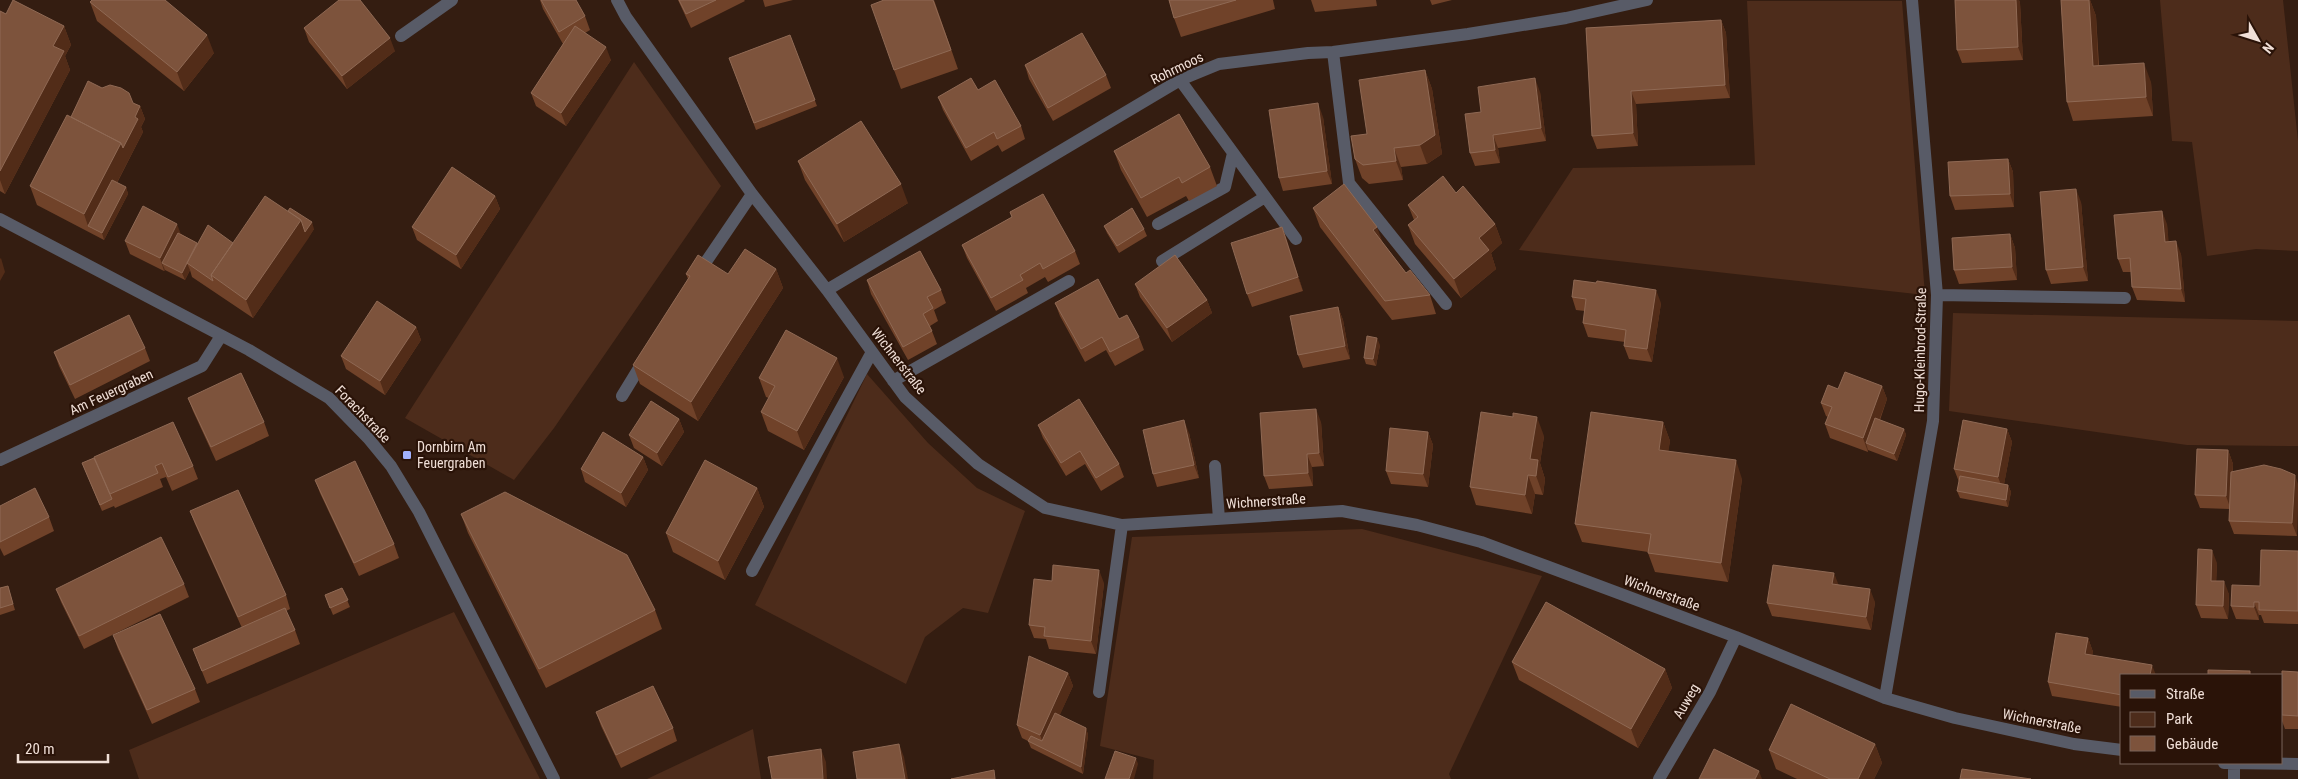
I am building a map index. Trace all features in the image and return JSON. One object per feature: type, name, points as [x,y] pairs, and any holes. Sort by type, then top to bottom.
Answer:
[{"type":"street","points":[[401,36],[452,0]]},
{"type":"street","name":"Wichnerstraße","points":[[617,0],[626,17],[752,194],[827,290],[905,397],[978,464],[1045,508],[1122,525],[1342,511],[1416,525],[1481,542],[1736,637],[1885,698],[1973,722],[2074,744],[2120,750]]},
{"type":"street","name":"Rohrmoos","points":[[827,290],[1180,80],[1220,64],[1308,53],[1333,52],[1566,18],[1647,0]]},
{"type":"street","name":"Hugo-Kleinbrod-Straße","points":[[1885,698],[1933,421],[1937,295],[1912,0]]},
{"type":"street","points":[[1333,52],[1349,183],[1446,304]]},
{"type":"street","points":[[1180,80],[1296,239]]},
{"type":"street","points":[[1158,224],[1225,187],[1233,153]]},
{"type":"street","points":[[691,283],[752,194]]},
{"type":"street","points":[[1162,261],[1265,198]]},
{"type":"street","name":"Forachstraße","points":[[0,219],[281,368],[329,398],[368,438],[391,466],[418,512],[554,779]]},
{"type":"street","points":[[894,381],[1069,281]]},
{"type":"street","points":[[1937,295],[2125,298]]},
{"type":"street","name":"Am Feuergraben","points":[[0,460],[202,366],[221,336]]},
{"type":"street","points":[[622,396],[652,347]]},
{"type":"street","points":[[752,571],[872,352]]},
{"type":"street","points":[[1215,466],[1219,519]]},
{"type":"street","points":[[1099,692],[1122,525]]},
{"type":"street","name":"Auweg","points":[[1659,779],[1710,692],[1736,637]]},
{"type":"street","points":[[2234,779],[2229,764],[2298,764]]},
{"type":"green space","points":[[2160,0],[2283,0],[2298,141],[2298,251],[2256,249],[2207,256],[2192,142],[2172,141]]},
{"type":"green space","points":[[1747,1],[1902,1],[1925,295],[1519,250],[1573,168],[1755,165]]},
{"type":"green space","points":[[634,62],[721,186],[554,428],[514,480],[405,418]]},
{"type":"green space","points":[[1953,313],[2298,321],[2298,446],[2187,445],[1949,411]]},
{"type":"green space","points":[[867,374],[928,443],[977,488],[1025,511],[988,613],[963,608],[925,637],[906,684],[755,605]]},
{"type":"green space","points":[[1362,529],[1542,576],[1449,774],[1451,779],[1153,779],[1154,760],[1100,746],[1132,537]]},
{"type":"green space","points":[[454,612],[540,779],[139,779],[129,750]]},
{"type":"green space","points":[[753,729],[761,779],[647,779]]},
{"type":"building","points":[[13,0],[64,26],[53,46],[64,51],[0,171],[0,11],[6,14]]},
{"type":"building","points":[[92,0],[165,0],[207,35],[177,72],[90,2]]},
{"type":"building","points":[[339,0],[360,0],[390,38],[342,76],[304,28]]},
{"type":"building","points":[[541,0],[576,0],[585,16],[559,32]]},
{"type":"building","points":[[679,0],[716,0],[686,14]]},
{"type":"building","points":[[884,0],[933,0],[951,50],[894,70],[871,5]]},
{"type":"building","points":[[1169,0],[1236,0],[1174,18]]},
{"type":"building","points":[[1955,0],[2016,0],[2018,47],[1957,50]]},
{"type":"building","points":[[2061,0],[2089,0],[2093,66],[2144,63],[2146,97],[2067,102]]},
{"type":"building","points":[[1721,20],[1725,85],[1631,91],[1633,133],[1592,136],[1586,28]]},
{"type":"building","points":[[575,26],[606,47],[561,113],[531,93]]},
{"type":"building","points":[[1082,33],[1106,75],[1048,108],[1025,65]]},
{"type":"building","points":[[790,35],[815,100],[754,123],[729,58]]},
{"type":"building","points":[[1425,70],[1435,135],[1420,145],[1394,148],[1396,161],[1363,165],[1355,159],[1351,136],[1367,134],[1359,80]]},
{"type":"building","points":[[971,78],[978,90],[995,80],[1021,126],[997,139],[994,132],[966,148],[938,97]]},
{"type":"building","points":[[1535,78],[1541,128],[1493,135],[1495,150],[1470,153],[1465,114],[1481,112],[1478,87]]},
{"type":"building","points":[[88,81],[102,88],[110,85],[121,88],[129,93],[133,103],[140,106],[135,117],[138,119],[123,148],[121,143],[71,117]]},
{"type":"building","points":[[1318,103],[1327,171],[1279,178],[1269,110]]},
{"type":"building","points":[[1179,114],[1210,167],[1182,183],[1179,177],[1141,198],[1114,151]]},
{"type":"building","points":[[67,115],[121,143],[84,214],[30,186]]},
{"type":"building","points":[[861,121],[901,184],[837,224],[798,161]]},
{"type":"building","points":[[2008,159],[2010,194],[1950,196],[1948,162]]},
{"type":"building","points":[[452,167],[495,196],[456,255],[412,227]]},
{"type":"building","points":[[1443,176],[1456,193],[1463,186],[1495,224],[1479,238],[1489,250],[1454,279],[1408,225],[1418,217],[1408,205]]},
{"type":"building","points":[[112,180],[126,187],[102,233],[88,226]]},
{"type":"building","points":[[1344,184],[1377,227],[1373,230],[1406,273],[1410,270],[1430,295],[1385,301],[1313,208]]},
{"type":"building","points":[[2076,189],[2083,267],[2046,270],[2040,192]]},
{"type":"building","points":[[1043,194],[1075,251],[1043,269],[1040,263],[1020,275],[1023,280],[991,298],[962,245],[1012,217],[1010,212]]},
{"type":"building","points":[[265,196],[301,220],[246,300],[211,275]]},
{"type":"building","points":[[143,206],[177,224],[160,258],[125,241]]},
{"type":"building","points":[[290,208],[312,222],[305,232],[301,220],[288,211]]},
{"type":"building","points":[[1132,208],[1144,229],[1117,246],[1104,226]]},
{"type":"building","points":[[2162,211],[2165,242],[2176,241],[2181,289],[2132,287],[2130,258],[2118,259],[2114,215]]},
{"type":"building","points":[[208,225],[233,243],[211,275],[213,281],[187,263]]},
{"type":"building","points":[[1282,227],[1298,277],[1247,294],[1231,243]]},
{"type":"building","points":[[178,233],[197,243],[182,273],[162,263]]},
{"type":"building","points":[[2010,234],[2012,267],[1954,270],[1952,238]]},
{"type":"building","points":[[745,249],[776,269],[691,402],[633,365],[690,276],[686,274],[698,255],[728,274]]},
{"type":"building","points":[[920,251],[941,290],[927,297],[933,308],[923,314],[932,331],[903,347],[867,280]]},
{"type":"building","points":[[1175,255],[1207,300],[1167,328],[1135,284]]},
{"type":"building","points":[[1098,279],[1119,319],[1127,315],[1139,337],[1110,352],[1102,337],[1081,349],[1055,303]]},
{"type":"building","points":[[1574,280],[1596,283],[1597,281],[1656,290],[1647,349],[1624,346],[1626,330],[1583,323],[1586,299],[1572,297]]},
{"type":"building","points":[[377,301],[416,327],[380,381],[341,356]]},
{"type":"building","points":[[1338,307],[1345,346],[1298,355],[1290,316]]},
{"type":"building","points":[[129,315],[145,348],[70,385],[54,352]]},
{"type":"building","points":[[786,330],[837,358],[797,431],[761,412],[775,386],[759,378]]},
{"type":"building","points":[[1367,336],[1377,338],[1373,359],[1364,358]]},
{"type":"building","points":[[1845,372],[1882,386],[1863,438],[1825,424],[1832,407],[1821,403],[1828,385],[1838,389]]},
{"type":"building","points":[[241,373],[264,422],[211,447],[188,398]]},
{"type":"building","points":[[1079,399],[1119,464],[1096,478],[1080,451],[1061,463],[1038,425]]},
{"type":"building","points":[[651,401],[679,419],[657,453],[629,435]]},
{"type":"building","points":[[1316,409],[1319,453],[1307,454],[1308,473],[1264,476],[1260,413]]},
{"type":"building","points":[[1481,412],[1513,417],[1513,413],[1537,417],[1530,459],[1538,460],[1536,476],[1528,475],[1525,495],[1470,487]]},
{"type":"building","points":[[1591,412],[1663,422],[1659,450],[1736,460],[1721,563],[1648,553],[1651,534],[1575,524]]},
{"type":"building","points":[[1875,418],[1904,429],[1894,454],[1866,443]]},
{"type":"building","points":[[1184,420],[1194,465],[1153,474],[1143,430]]},
{"type":"building","points":[[1963,420],[2007,429],[1998,477],[1954,469]]},
{"type":"building","points":[[173,422],[193,466],[168,477],[162,463],[155,466],[158,473],[110,494],[94,457]]},
{"type":"building","points":[[1390,428],[1428,432],[1423,474],[1386,471]]},
{"type":"building","points":[[603,432],[643,457],[621,493],[581,469]]},
{"type":"building","points":[[2197,449],[2228,450],[2226,496],[2195,495]]},
{"type":"building","points":[[94,458],[112,499],[100,505],[82,463]]},
{"type":"building","points":[[705,460],[757,488],[718,561],[666,533]]},
{"type":"building","points":[[355,461],[394,544],[354,563],[315,480]]},
{"type":"building","points":[[2264,465],[2295,475],[2292,523],[2229,521],[2231,472]]},
{"type":"building","points":[[1960,476],[2008,485],[2006,500],[1957,491]]},
{"type":"building","points":[[35,488],[49,517],[0,542],[0,506]]},
{"type":"building","points":[[238,490],[286,595],[238,617],[190,511]]},
{"type":"building","points":[[505,492],[627,555],[655,610],[539,669],[461,514]]},
{"type":"building","points":[[161,537],[184,584],[79,636],[56,589]]},
{"type":"building","points":[[2198,549],[2212,550],[2211,581],[2224,581],[2223,606],[2196,605]]},
{"type":"building","points":[[2261,550],[2298,551],[2298,611],[2259,610],[2259,602],[2254,602],[2254,607],[2231,606],[2232,585],[2260,586]]},
{"type":"building","points":[[1053,565],[1099,570],[1091,641],[1044,636],[1045,627],[1029,625],[1034,579],[1052,581]]},
{"type":"building","points":[[1773,565],[1834,573],[1832,584],[1870,589],[1866,617],[1767,603]]},
{"type":"building","points":[[8,586],[13,604],[0,608],[0,588]]},
{"type":"building","points":[[342,588],[348,600],[330,608],[325,595]]},
{"type":"building","points":[[1546,602],[1665,669],[1631,729],[1512,662]]},
{"type":"building","points":[[285,608],[295,630],[202,671],[193,649]]},
{"type":"building","points":[[160,614],[195,689],[147,710],[113,635]]},
{"type":"building","points":[[2056,633],[2088,638],[2085,654],[2152,665],[2150,674],[2120,674],[2120,695],[2048,682]]},
{"type":"building","points":[[1029,656],[1068,673],[1040,735],[1017,725]]},
{"type":"building","points":[[2208,670],[2250,671],[2250,674],[2208,674]]},
{"type":"building","points":[[2282,671],[2298,672],[2298,716],[2283,715]]},
{"type":"building","points":[[653,686],[673,728],[616,755],[596,712]]},
{"type":"building","points":[[1791,704],[1875,744],[1858,779],[1830,779],[1769,750]]},
{"type":"building","points":[[1055,713],[1086,728],[1081,767],[1028,741],[1031,736],[1042,741]]},
{"type":"building","points":[[899,744],[905,779],[857,779],[853,752]]},
{"type":"building","points":[[821,749],[823,779],[772,779],[768,757]]},
{"type":"building","points":[[1714,749],[1759,771],[1755,779],[1699,779]]},
{"type":"building","points":[[1115,751],[1136,758],[1129,779],[1105,779]]},
{"type":"building","points":[[1962,769],[2031,779],[1960,779]]},
{"type":"building","points":[[994,770],[995,779],[951,779]]},
{"type":"place","name":"Dornbirn Am Feuergraben","points":[[407,455]]}]
